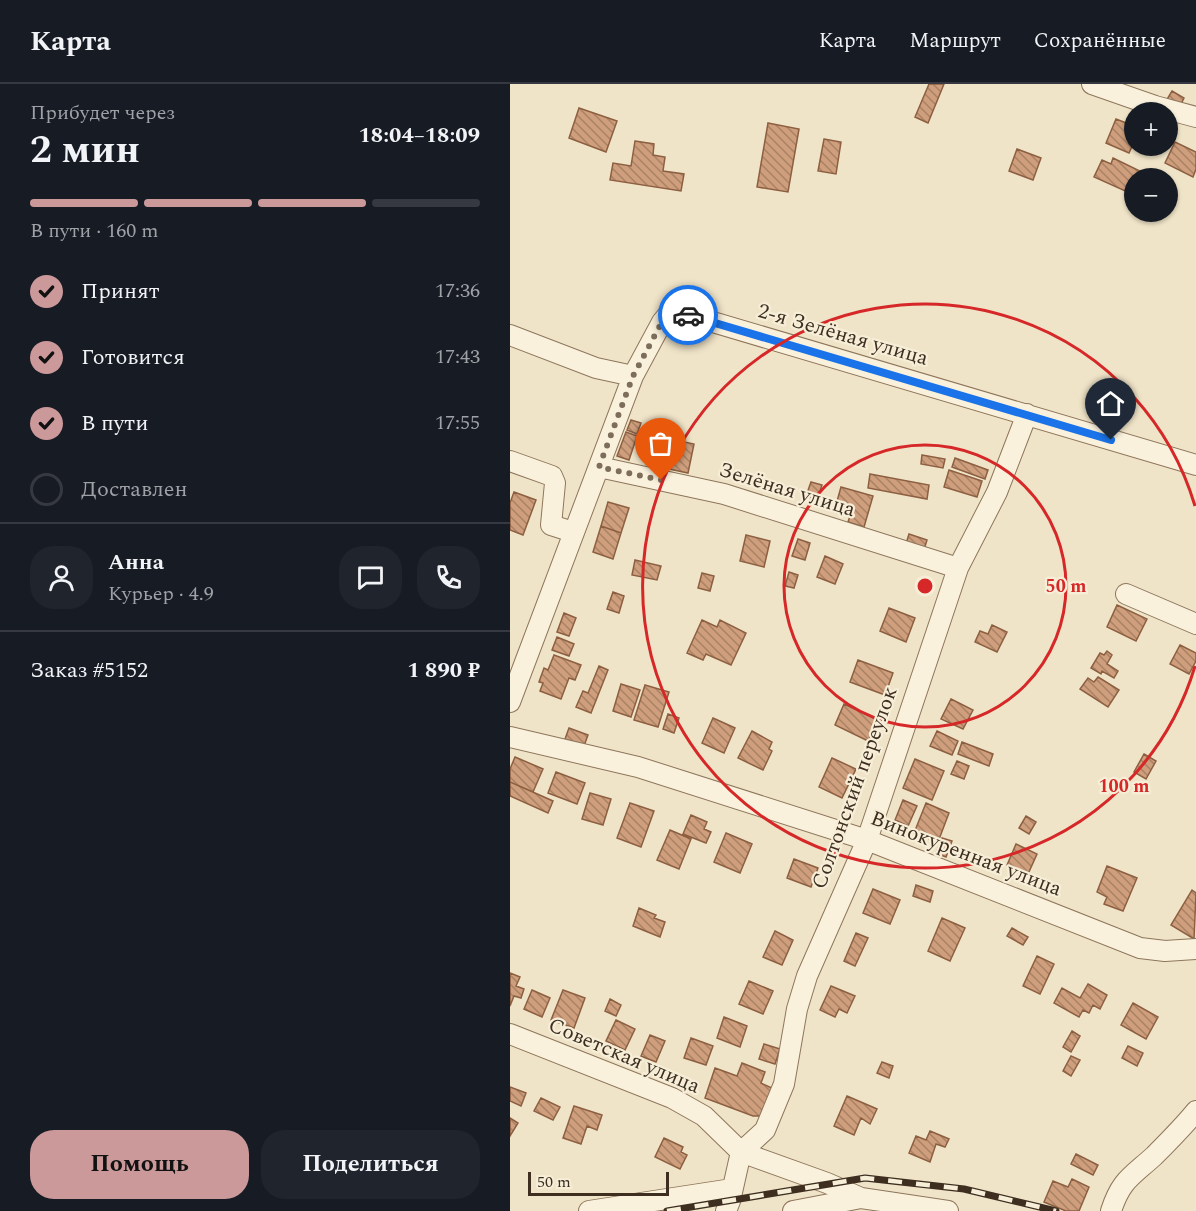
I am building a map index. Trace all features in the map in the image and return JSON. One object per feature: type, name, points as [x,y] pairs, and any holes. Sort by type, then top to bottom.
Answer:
[{"type":"street","points":[[1092,84],[1155,106],[1196,117]]},
{"type":"street","name":"2-я Зелёная улица","points":[[510,702],[633,376],[667,316],[680,312],[1196,465]]},
{"type":"street","points":[[510,335],[596,368],[633,376]]},
{"type":"street","name":"Солтонский переулок","points":[[741,1152],[765,1130],[771,1118],[784,1084],[797,1009],[807,976],[867,840],[958,568],[998,492],[1027,414]]},
{"type":"street","points":[[510,461],[552,476],[555,483],[551,525],[573,532]]},
{"type":"street","name":"Зелёная улица","points":[[599,467],[724,494],[958,568]]},
{"type":"street","points":[[1126,594],[1196,624]]},
{"type":"street","name":"Винокуренная улица","points":[[510,737],[638,767],[867,840],[1140,948],[1165,951],[1196,949]]},
{"type":"street","name":"Советская улица","points":[[510,1034],[672,1098],[704,1116],[741,1152],[827,1183],[861,1198],[948,1211]]},
{"type":"street","points":[[1111,1211],[1116,1194],[1123,1183],[1164,1146],[1196,1111]]},
{"type":"street","points":[[726,1211],[741,1152]]},
{"type":"street","points":[[589,1211],[732,1189]]},
{"type":"street","points":[[793,1211],[861,1198]]},
{"type":"building","points":[[929,84],[944,84],[928,123],[915,117]]},
{"type":"building","points":[[1172,91],[1184,98],[1179,108],[1178,102],[1166,101]]},
{"type":"building","points":[[579,108],[617,121],[606,152],[569,138]]},
{"type":"building","points":[[1116,119],[1124,122],[1124,151],[1106,143]]},
{"type":"building","points":[[768,123],[799,129],[788,192],[757,187]]},
{"type":"building","points":[[824,139],[841,142],[836,174],[818,171]]},
{"type":"building","points":[[635,141],[654,144],[653,155],[665,157],[663,171],[684,174],[681,191],[610,180],[613,163],[631,166]]},
{"type":"building","points":[[1178,143],[1196,152],[1196,169],[1193,177],[1165,163],[1168,156],[1178,156]]},
{"type":"building","points":[[1017,149],[1041,158],[1033,180],[1009,171]]},
{"type":"building","points":[[1113,158],[1134,168],[1124,168],[1124,190],[1094,177],[1102,160],[1111,164]]},
{"type":"building","points":[[631,420],[641,423],[637,434],[627,430]]},
{"type":"building","points":[[626,432],[637,436],[629,460],[617,456]]},
{"type":"building","points":[[652,435],[694,444],[688,473],[646,464]]},
{"type":"building","points":[[922,455],[945,459],[943,468],[921,464]]},
{"type":"building","points":[[955,458],[988,470],[985,479],[952,467]]},
{"type":"building","points":[[949,470],[982,481],[977,497],[944,487]]},
{"type":"building","points":[[870,474],[929,485],[927,499],[868,488]]},
{"type":"building","points":[[811,482],[822,485],[817,500],[806,496]]},
{"type":"building","points":[[841,487],[873,496],[864,527],[848,522],[850,516],[834,512]]},
{"type":"building","points":[[514,492],[536,500],[523,535],[510,530],[510,503]]},
{"type":"building","points":[[608,502],[629,508],[621,533],[601,526]]},
{"type":"building","points":[[601,526],[621,533],[613,559],[593,552]]},
{"type":"building","points":[[909,534],[927,540],[923,553],[905,547]]},
{"type":"building","points":[[746,535],[770,541],[764,567],[740,561]]},
{"type":"building","points":[[798,539],[810,543],[805,560],[792,556]]},
{"type":"building","points":[[825,556],[843,564],[835,584],[817,577]]},
{"type":"building","points":[[635,560],[661,566],[657,580],[632,575]]},
{"type":"building","points":[[789,572],[798,575],[794,588],[785,586]]},
{"type":"building","points":[[702,573],[714,576],[710,591],[698,588]]},
{"type":"building","points":[[613,592],[624,596],[619,613],[607,609]]},
{"type":"building","points":[[1117,605],[1147,619],[1136,641],[1107,627]]},
{"type":"building","points":[[889,608],[915,618],[906,642],[880,631]]},
{"type":"building","points":[[564,613],[576,618],[569,636],[557,632]]},
{"type":"building","points":[[702,620],[717,627],[720,620],[746,633],[731,665],[706,654],[703,660],[687,653]]},
{"type":"building","points":[[992,625],[1007,632],[997,652],[975,642],[980,631],[988,634]]},
{"type":"building","points":[[557,637],[574,644],[569,656],[552,650]]},
{"type":"building","points":[[1180,645],[1196,653],[1196,661],[1189,674],[1170,664]]},
{"type":"building","points":[[1107,651],[1112,655],[1107,664],[1118,671],[1114,678],[1091,668],[1100,653],[1104,655]]},
{"type":"building","points":[[554,655],[581,665],[575,680],[569,678],[561,699],[540,691],[543,683],[539,682],[544,668],[548,670]]},
{"type":"building","points":[[858,660],[893,673],[885,695],[850,682]]},
{"type":"building","points":[[599,666],[608,670],[591,713],[576,707],[583,691],[588,693]]},
{"type":"building","points":[[1098,677],[1119,690],[1108,707],[1080,689],[1088,678],[1094,682]]},
{"type":"building","points":[[621,684],[640,690],[631,717],[613,711]]},
{"type":"building","points":[[645,685],[669,692],[658,727],[634,720]]},
{"type":"building","points":[[951,699],[973,710],[963,729],[941,719]]},
{"type":"building","points":[[844,704],[878,720],[868,741],[835,725]]},
{"type":"building","points":[[668,714],[679,718],[674,733],[663,729]]},
{"type":"building","points":[[713,718],[735,728],[724,753],[702,743]]},
{"type":"building","points":[[569,728],[588,735],[584,746],[565,739]]},
{"type":"building","points":[[752,731],[772,742],[769,749],[772,751],[763,770],[738,758]]},
{"type":"building","points":[[937,731],[958,741],[952,755],[930,746]]},
{"type":"building","points":[[962,742],[993,754],[989,766],[958,754]]},
{"type":"building","points":[[1144,754],[1156,761],[1146,779],[1134,772]]},
{"type":"building","points":[[515,757],[543,769],[533,792],[510,782],[510,769]]},
{"type":"building","points":[[832,758],[856,769],[842,798],[819,787]]},
{"type":"building","points":[[915,759],[944,771],[932,800],[903,788]]},
{"type":"building","points":[[957,761],[969,766],[964,779],[951,774]]},
{"type":"building","points":[[556,772],[585,783],[577,804],[548,793]]},
{"type":"building","points":[[510,782],[553,801],[548,813],[510,796]]},
{"type":"building","points":[[590,793],[611,799],[603,825],[582,819]]},
{"type":"building","points":[[903,800],[917,806],[908,826],[895,820]]},
{"type":"building","points":[[630,803],[654,811],[641,847],[617,838]]},
{"type":"building","points":[[926,803],[949,813],[938,842],[914,833]]},
{"type":"building","points":[[691,815],[707,822],[704,829],[711,832],[706,843],[683,834]]},
{"type":"building","points":[[1026,816],[1036,822],[1029,834],[1019,828]]},
{"type":"building","points":[[670,830],[691,839],[679,869],[657,860]]},
{"type":"building","points":[[726,833],[752,844],[740,873],[714,862]]},
{"type":"building","points":[[942,838],[952,841],[946,857],[936,853]]},
{"type":"building","points":[[1016,844],[1037,854],[1028,874],[1007,865]]},
{"type":"building","points":[[794,859],[818,868],[811,887],[787,878]]},
{"type":"building","points":[[1107,866],[1137,878],[1123,911],[1104,904],[1107,897],[1097,892]]},
{"type":"building","points":[[916,885],[933,891],[930,902],[913,896]]},
{"type":"building","points":[[873,889],[900,900],[890,924],[863,913]]},
{"type":"building","points":[[1192,890],[1196,893],[1194,939],[1171,925]]},
{"type":"building","points":[[639,908],[656,915],[654,918],[665,922],[660,937],[633,926]]},
{"type":"building","points":[[942,918],[965,928],[950,961],[928,951]]},
{"type":"building","points":[[1012,928],[1028,937],[1023,945],[1007,936]]},
{"type":"building","points":[[775,931],[793,940],[782,965],[763,957]]},
{"type":"building","points":[[856,933],[868,938],[855,966],[844,961]]},
{"type":"building","points":[[1037,956],[1054,964],[1040,994],[1023,986]]},
{"type":"building","points":[[510,973],[520,977],[516,986],[524,989],[521,998],[514,996],[510,1006]]},
{"type":"building","points":[[749,981],[773,991],[763,1014],[739,1004]]},
{"type":"building","points":[[1088,984],[1107,995],[1100,1009],[1093,1005],[1089,1013],[1083,1010],[1079,1017],[1054,1003],[1062,988],[1080,998]]},
{"type":"building","points":[[831,986],[855,996],[847,1013],[839,1009],[835,1017],[820,1010]]},
{"type":"building","points":[[532,990],[550,998],[542,1017],[524,1009]]},
{"type":"building","points":[[563,990],[585,998],[574,1028],[551,1020]]},
{"type":"building","points":[[610,999],[621,1005],[616,1016],[605,1011]]},
{"type":"building","points":[[1133,1003],[1158,1017],[1146,1039],[1121,1025]]},
{"type":"building","points":[[724,1017],[747,1026],[740,1047],[717,1038]]},
{"type":"building","points":[[616,1020],[635,1029],[625,1050],[606,1041]]},
{"type":"building","points":[[1072,1031],[1080,1036],[1071,1052],[1063,1047]]},
{"type":"building","points":[[650,1035],[665,1041],[656,1062],[641,1056]]},
{"type":"building","points":[[691,1038],[713,1046],[706,1065],[684,1058]]},
{"type":"building","points":[[764,1044],[780,1049],[775,1064],[759,1059]]},
{"type":"building","points":[[1128,1046],[1143,1053],[1137,1066],[1122,1058]]},
{"type":"building","points":[[1071,1056],[1080,1060],[1071,1076],[1063,1071]]},
{"type":"building","points":[[882,1062],[893,1066],[889,1078],[877,1073]]},
{"type":"building","points":[[742,1063],[765,1072],[761,1083],[772,1088],[775,1094],[766,1116],[753,1116],[705,1098],[715,1068],[737,1076]]},
{"type":"building","points":[[510,1087],[526,1093],[521,1106],[510,1101]]},
{"type":"building","points":[[847,1096],[877,1109],[870,1124],[861,1118],[854,1135],[834,1126]]},
{"type":"building","points":[[541,1098],[560,1107],[553,1120],[534,1111]]},
{"type":"building","points":[[574,1106],[602,1115],[597,1130],[587,1126],[581,1144],[563,1138]]},
{"type":"building","points":[[510,1118],[518,1123],[510,1136]]},
{"type":"building","points":[[930,1131],[949,1139],[945,1147],[936,1144],[930,1162],[909,1153],[916,1136],[926,1140]]},
{"type":"building","points":[[664,1138],[683,1147],[681,1152],[687,1155],[680,1169],[655,1157]]},
{"type":"building","points":[[1076,1154],[1098,1165],[1093,1175],[1071,1164]]},
{"type":"building","points":[[1072,1179],[1089,1187],[1079,1211],[1066,1211],[1044,1202],[1053,1181],[1068,1187]]},
{"type":"railway","points":[[667,1211],[865,1178],[964,1189],[1056,1211]]},
{"type":"way so far","points":[[661,480],[599,467],[633,376],[662,322],[673,313],[680,312],[688,315]]},
{"type":"route","points":[[688,315],[1111,440]]}]
